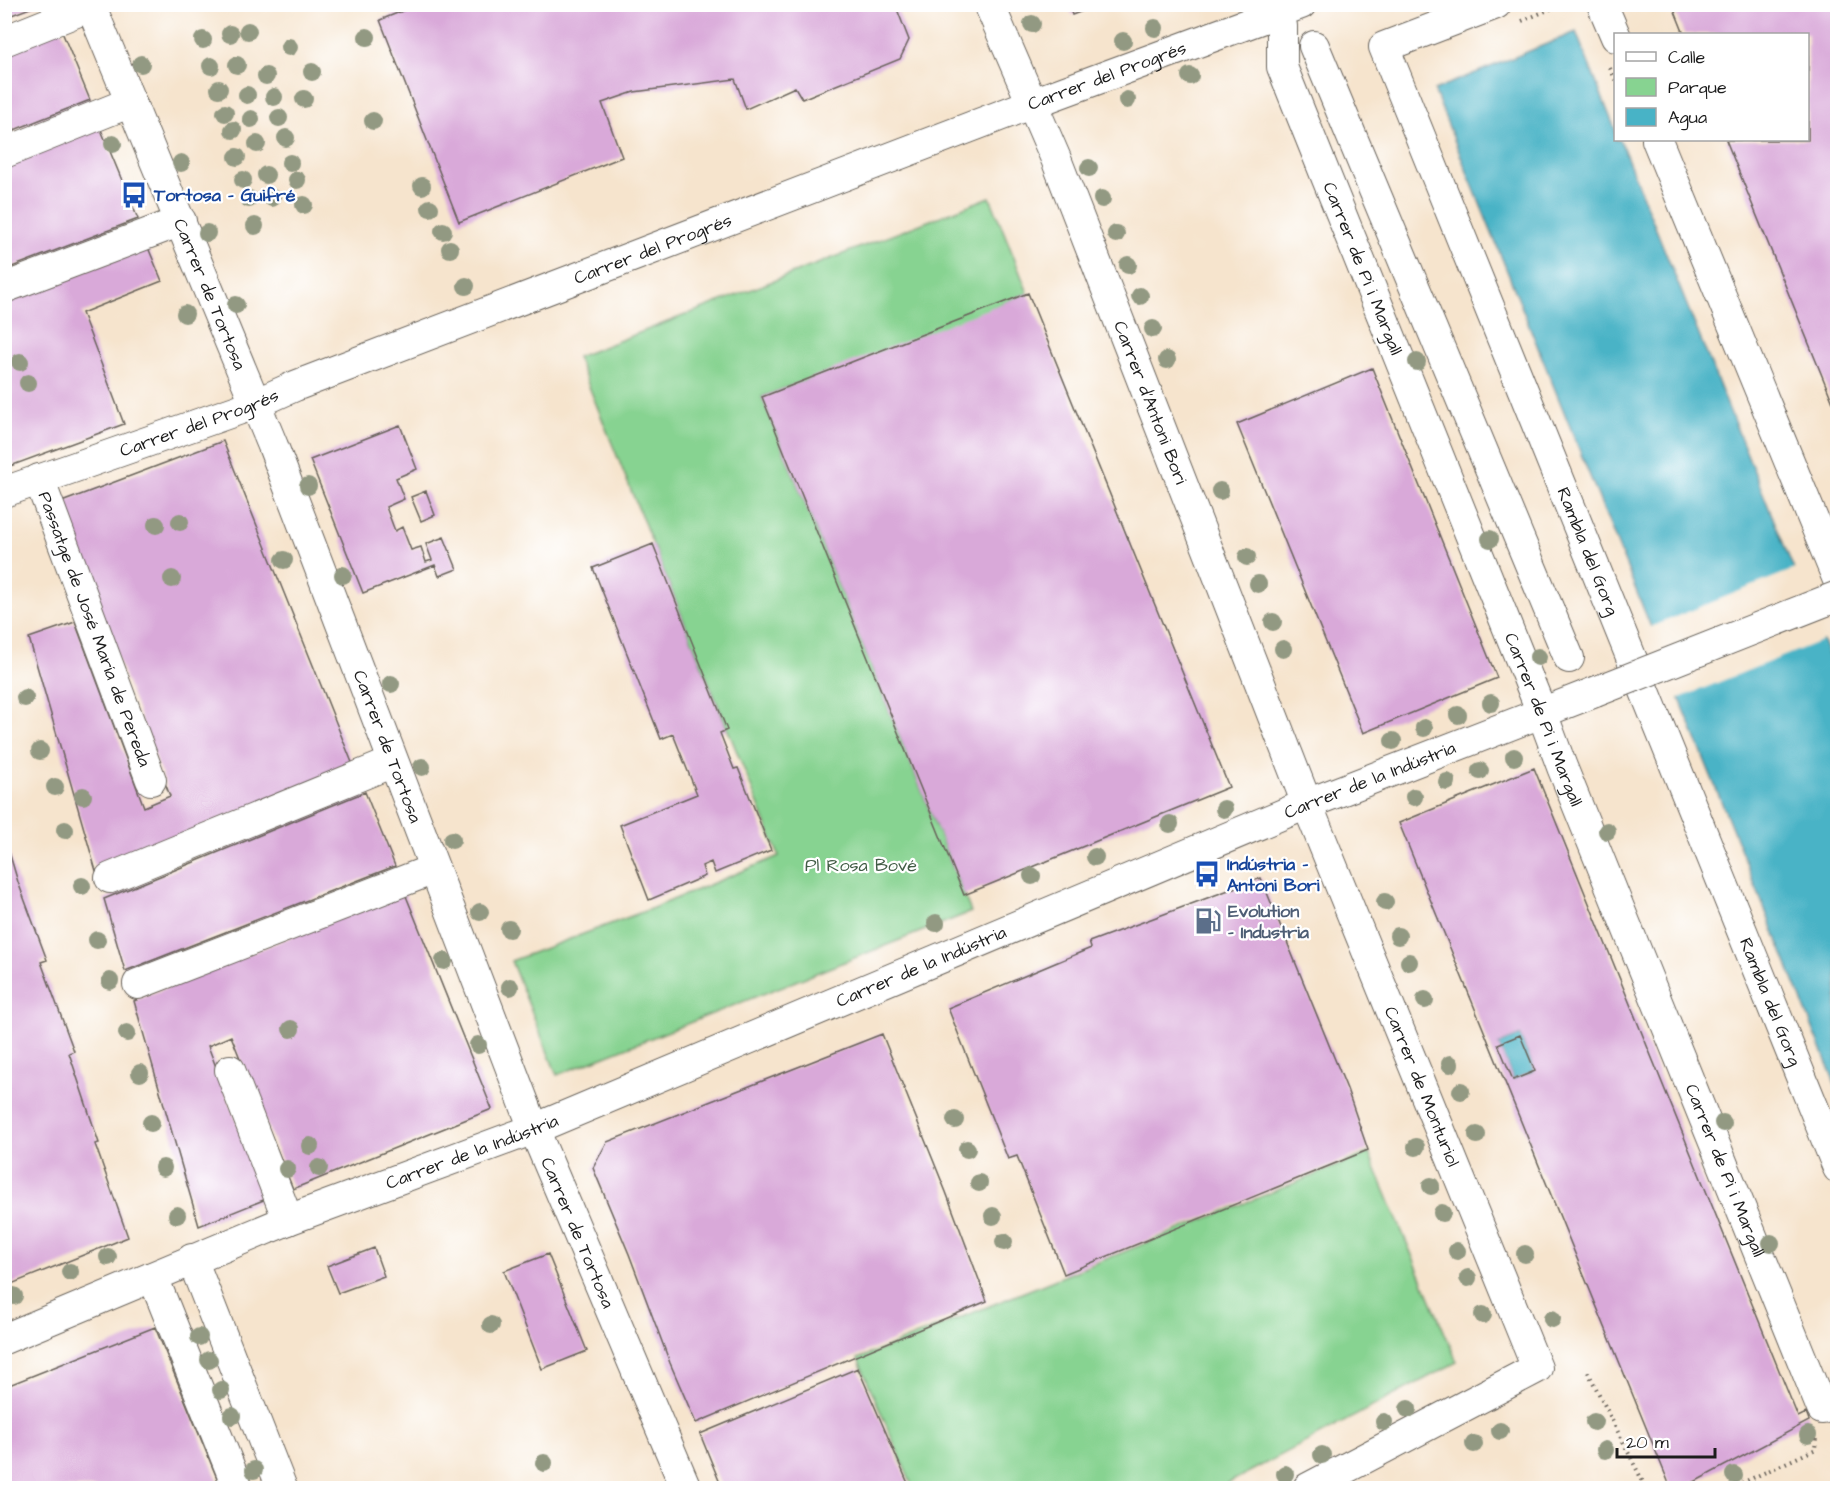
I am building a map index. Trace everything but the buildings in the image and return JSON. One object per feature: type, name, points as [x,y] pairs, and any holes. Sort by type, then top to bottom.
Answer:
[{"type":"street","name":"Carrer d'Antoni Bori","points":[[989,4],[1061,170],[1307,804]]},
{"type":"street","points":[[4,41],[90,5]]},
{"type":"street","name":"Carrer de Tortosa","points":[[90,5],[255,404],[534,1129],[686,1488]]},
{"type":"street","points":[[1591,7],[1611,48]]},
{"type":"street","name":"Rambla del Gorg","points":[[1506,14],[1384,47],[1838,1168]]},
{"type":"street","name":"Carrer del Progrés","points":[[4,492],[255,404],[295,386],[1033,103],[1291,15]]},
{"type":"street","name":"Carrer de Pi i Margall","points":[[1291,15],[1282,67],[1822,1409]]},
{"type":"street","points":[[1314,46],[1569,658]]},
{"type":"street","points":[[4,153],[131,102]]},
{"type":"street","points":[[1658,141],[1838,580]]},
{"type":"street","points":[[4,288],[180,221]]},
{"type":"street","name":"Passatge de José María de Pereda","points":[[39,479],[152,780]]},
{"type":"street","name":"Carrer de la Indústria","points":[[4,1339],[288,1220],[534,1129],[1307,804],[1838,596]]},
{"type":"street","points":[[110,878],[393,762]]},
{"type":"street","name":"Carrer de Monturiol","points":[[1307,804],[1537,1368],[1308,1488]]},
{"type":"street","points":[[138,984],[434,869]]},
{"type":"street","points":[[230,1070],[288,1220]]},
{"type":"street","points":[[192,1259],[282,1488]]},
{"type":"street","points":[[153,1277],[238,1488]]},
{"type":"path","points":[[1506,14],[1560,5],[1591,7]]},
{"type":"path","points":[[1611,48],[1614,68]]},
{"type":"path","points":[[1588,1372],[1646,1488]]},
{"type":"path","points":[[1731,1488],[1816,1449],[1822,1409]]},
{"type":"green space","name":"Pl Rosa Bové","points":[[990,197],[1028,293],[943,329],[762,397],[971,912],[557,1075],[511,961],[653,908],[779,856],[577,357]]},
{"type":"green space","points":[[1369,1153],[1457,1362],[1219,1488],[913,1488],[858,1359]]},
{"type":"water","points":[[1576,32],[1614,127],[1614,141],[1620,141],[1837,676],[1837,1088],[1434,90]]},
{"type":"water","points":[[1520,1035],[1535,1071],[1513,1080],[1498,1044]]},
{"type":"pier","points":[[1797,568],[1826,639],[1677,699],[1648,628]]},
{"type":"place","name":"Tortosa - Guifré","points":[[134,195]]},
{"type":"place","name":"Indústria - Antoni Bori","points":[[1207,874]]},
{"type":"place","name":"Evolution - Industria","points":[[1208,921]]}]
